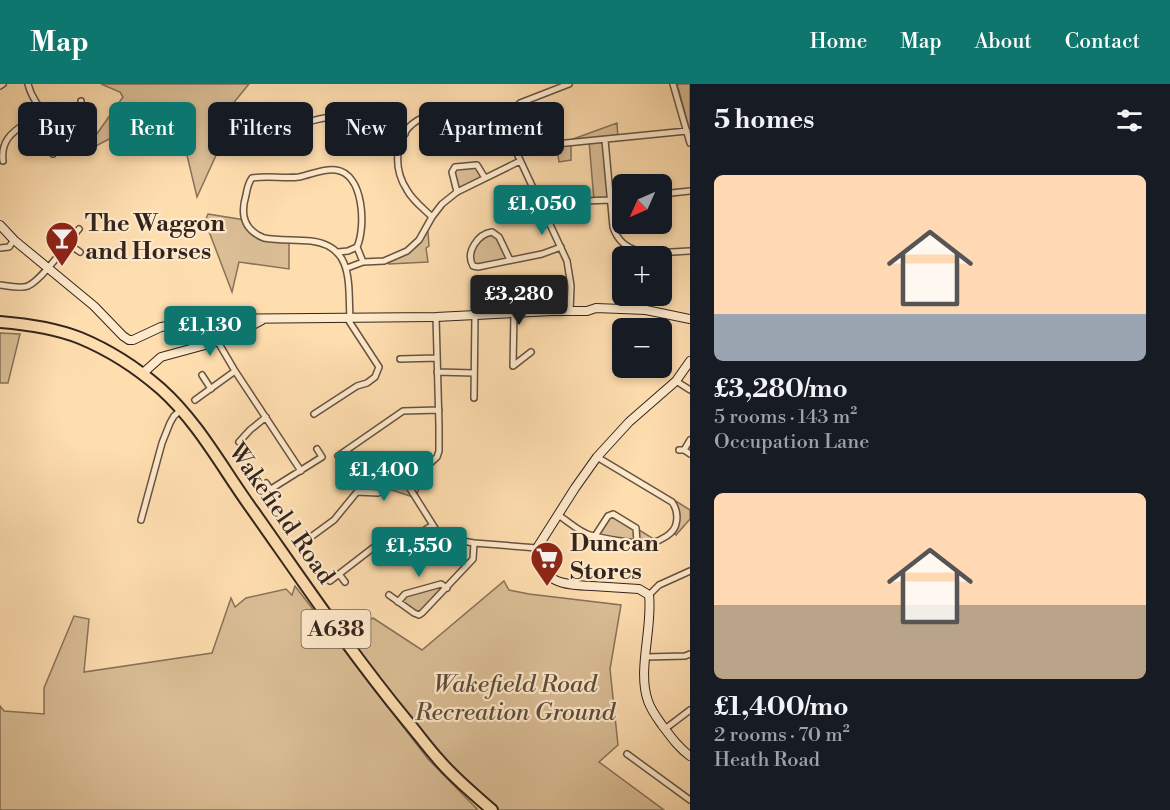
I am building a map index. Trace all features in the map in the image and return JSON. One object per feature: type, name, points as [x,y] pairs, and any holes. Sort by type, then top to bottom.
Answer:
[{"type":"highway","name":"A638","points":[[0,322],[44,328],[79,338],[110,353],[142,374],[181,410]]},
{"type":"highway","name":"Wakefield Road","points":[[181,410],[200,432],[336,630],[387,697],[440,762],[492,810]]},
{"type":"street","points":[[28,84],[36,102]]},
{"type":"street","points":[[523,102],[569,84]]},
{"type":"street","points":[[673,84],[690,142]]},
{"type":"street","points":[[407,131],[419,120]]},
{"type":"street","points":[[3,161],[0,152],[10,133],[18,128]]},
{"type":"street","points":[[564,143],[687,131]]},
{"type":"street","points":[[604,140],[613,226],[618,238],[633,249],[645,252],[690,251]]},
{"type":"street","points":[[397,156],[398,172],[402,181],[412,198],[432,217]]},
{"type":"street","points":[[518,156],[567,261],[571,286],[570,311]]},
{"type":"street","points":[[347,268],[363,262],[384,261],[407,251],[419,240],[442,204],[457,192],[520,160]]},
{"type":"street","points":[[457,192],[452,172],[455,167],[477,165],[485,178]]},
{"type":"street","points":[[314,414],[357,386],[367,383],[375,377],[379,367],[348,318],[347,268],[343,259],[328,245],[313,241],[264,238],[252,232],[245,220],[243,207],[249,182],[252,178],[262,176],[286,178],[335,170],[345,173],[358,193],[361,206],[361,236],[357,247],[363,262]]},
{"type":"street","points":[[672,193],[690,191]]},
{"type":"street","points":[[546,216],[584,201],[610,200]]},
{"type":"street","points":[[0,225],[14,240],[94,306],[129,340],[161,327],[213,319],[436,317],[587,312],[596,308],[646,310],[690,320]]},
{"type":"street","points":[[0,285],[26,287],[31,284],[48,268],[79,229]]},
{"type":"street","points":[[510,260],[499,237],[492,232],[485,234],[476,242],[470,258],[473,266],[478,267],[542,254],[561,247]]},
{"type":"street","points":[[0,248],[9,247],[14,240]]},
{"type":"street","points":[[67,243],[80,252]]},
{"type":"street","points":[[338,252],[357,247]]},
{"type":"street","points":[[514,313],[513,366],[531,352]]},
{"type":"street","points":[[474,398],[475,315]]},
{"type":"street","points":[[304,542],[334,520],[357,492],[378,493],[425,468],[437,457],[439,410],[436,317]]},
{"type":"street","points":[[142,374],[161,357],[218,342],[267,318]]},
{"type":"street","points":[[241,319],[241,331]]},
{"type":"street","points":[[218,342],[300,471]]},
{"type":"street","points":[[400,358],[437,358]]},
{"type":"street","points":[[649,595],[639,589],[562,584],[546,572],[540,563],[537,548],[597,457],[629,422],[676,381],[690,362]]},
{"type":"street","points":[[195,400],[235,371]]},
{"type":"street","points":[[437,372],[474,373]]},
{"type":"street","points":[[202,375],[212,389]]},
{"type":"street","points":[[676,381],[690,390]]},
{"type":"street","points":[[141,520],[146,514],[162,443],[174,416],[181,410]]},
{"type":"street","points":[[338,456],[404,411],[439,410]]},
{"type":"street","points":[[239,442],[266,417]]},
{"type":"street","points":[[244,424],[250,430]]},
{"type":"street","points":[[690,440],[681,450],[690,454]]},
{"type":"street","points":[[271,489],[322,457],[317,448]]},
{"type":"street","points":[[558,515],[588,534],[637,542],[657,541],[673,531],[676,525],[676,509],[672,502],[597,457]]},
{"type":"street","points":[[404,479],[438,533],[445,538],[474,543],[537,548]]},
{"type":"street","points":[[266,483],[274,495]]},
{"type":"street","points":[[596,536],[608,516],[613,514],[636,528],[637,542]]},
{"type":"street","points":[[378,544],[387,548],[402,544],[433,525]]},
{"type":"street","points":[[330,581],[378,544],[383,533]]},
{"type":"street","points":[[389,595],[419,615],[472,559],[474,543]]},
{"type":"street","points":[[690,571],[659,585],[649,595],[644,674],[648,701],[654,714],[679,748],[690,756]]},
{"type":"street","points":[[339,574],[345,582]]},
{"type":"street","points":[[398,602],[405,594],[441,584],[447,588]]},
{"type":"street","points":[[646,657],[690,654]]},
{"type":"street","points":[[665,729],[690,710]]},
{"type":"street","points":[[627,754],[690,800]]},
{"type":"green space","points":[[101,84],[249,84],[234,102],[208,102],[208,156],[216,156],[197,197],[187,156],[196,156],[196,102],[119,102],[123,97],[120,92]]},
{"type":"green space","points":[[677,84],[690,84],[690,132]]},
{"type":"green space","points":[[109,117],[109,139],[97,145],[97,134]]},
{"type":"green space","points":[[617,123],[618,139],[605,140],[610,200],[594,201],[589,141],[571,143],[571,160],[559,162],[558,156],[564,156],[564,142]]},
{"type":"green space","points":[[477,165],[485,178],[457,192],[452,172],[455,167]]},
{"type":"green space","points":[[208,214],[245,220],[257,235],[289,240],[289,269],[239,262],[232,292],[205,221]]},
{"type":"green space","points":[[425,231],[428,232],[429,246],[426,248],[428,262],[389,264],[384,261],[401,255]]},
{"type":"green space","points":[[494,232],[510,260],[478,267],[470,258],[476,242]]},
{"type":"green space","points":[[0,333],[20,334],[8,383],[0,383]]},
{"type":"green space","points":[[425,468],[416,498],[386,488]]},
{"type":"green space","points":[[674,500],[690,510],[690,519],[676,535],[673,531],[677,518],[672,502]]},
{"type":"green space","points":[[613,514],[657,541],[649,543],[596,536]]},
{"type":"green space","name":"Wakefield Road Recreation Ground","points":[[504,581],[509,590],[621,605],[610,669],[618,745],[599,762],[664,810],[492,810],[440,762],[343,639],[373,618],[422,650]]},
{"type":"green space","points":[[441,584],[447,588],[419,615],[398,602],[405,594]]},
{"type":"green space","points":[[295,586],[428,759],[478,810],[0,810],[0,706],[4,711],[44,714],[44,688],[74,616],[89,619],[84,672],[212,653],[231,598],[235,607],[246,598],[286,589],[292,595]]},
{"type":"place","name":"The Waggon and Horses","points":[[62,267]]},
{"type":"place","name":"Duncan Stores","points":[[547,587]]}]
